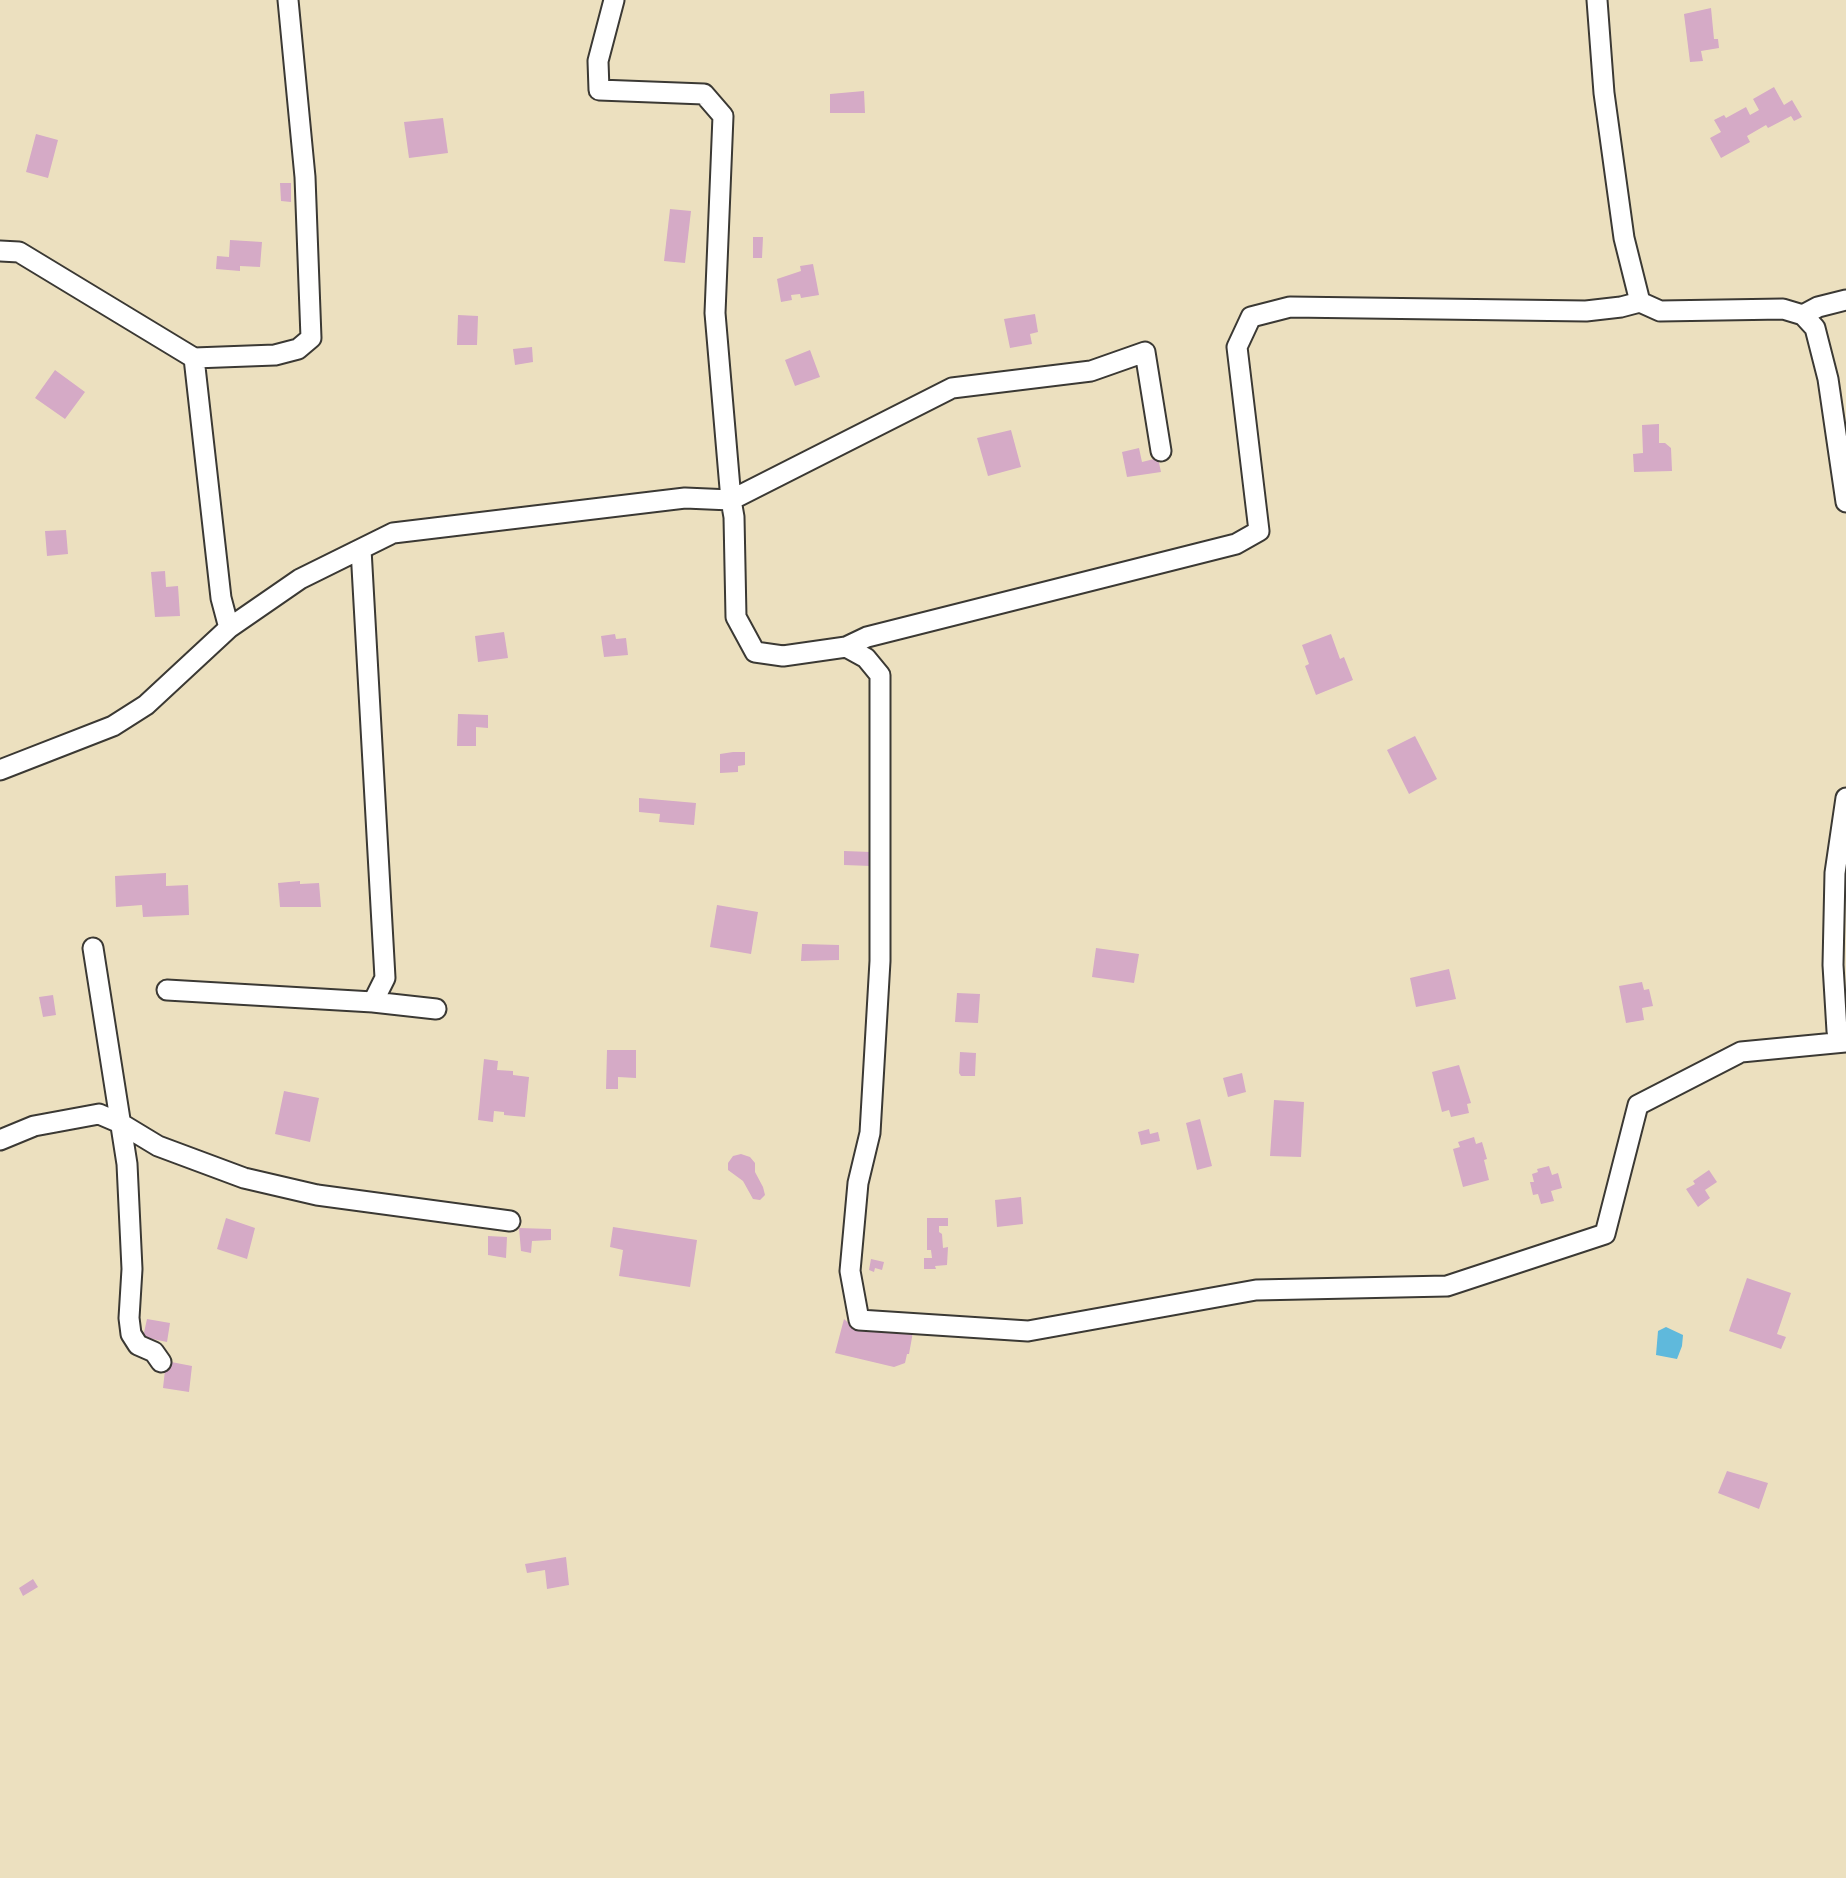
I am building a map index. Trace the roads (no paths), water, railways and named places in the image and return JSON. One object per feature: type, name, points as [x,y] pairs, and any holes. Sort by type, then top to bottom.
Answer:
[{"type":"street","points":[[0,251],[19,252],[194,358],[275,355],[298,349],[311,338],[305,177],[288,0]]},
{"type":"street","points":[[614,0],[598,61],[599,90],[704,94],[723,116],[715,313],[734,517],[736,617],[755,652],[783,656],[846,648],[867,637],[1236,544],[1259,531],[1237,347],[1251,317],[1290,306],[1586,311],[1640,302],[1660,311],[1783,309],[1803,315],[1815,328],[1828,379],[1846,502]]},
{"type":"street","points":[[1597,0],[1604,93],[1624,238],[1640,302]]},
{"type":"street","points":[[1803,315],[1818,307],[1846,300]]},
{"type":"street","points":[[0,770],[113,726],[146,705],[229,628],[300,579],[393,533],[685,498],[731,500],[952,388],[1091,371],[1145,352],[1161,451]]},
{"type":"street","points":[[194,358],[221,598],[229,628]]},
{"type":"street","points":[[361,549],[385,978],[373,1002]]},
{"type":"street","points":[[846,648],[866,658],[880,675],[882,939],[870,1133],[858,1183],[850,1271],[859,1320],[1028,1331],[1256,1290],[1447,1286],[1605,1234],[1638,1105],[1741,1052],[1846,1040]]},
{"type":"street","points":[[1846,798],[1835,873],[1833,965],[1838,1031],[1846,1040]]},
{"type":"street","points":[[93,948],[127,1164],[132,1269],[129,1318],[131,1334],[138,1345],[155,1352],[161,1362]]},
{"type":"street","points":[[167,990],[373,1002],[436,1009]]},
{"type":"street","points":[[0,1140],[34,1126],[99,1114],[120,1123],[158,1146],[244,1178],[317,1195],[510,1221]]},
{"type":"water","points":[[1666,1327],[1683,1335],[1677,1359],[1656,1355],[1658,1331]]}]
